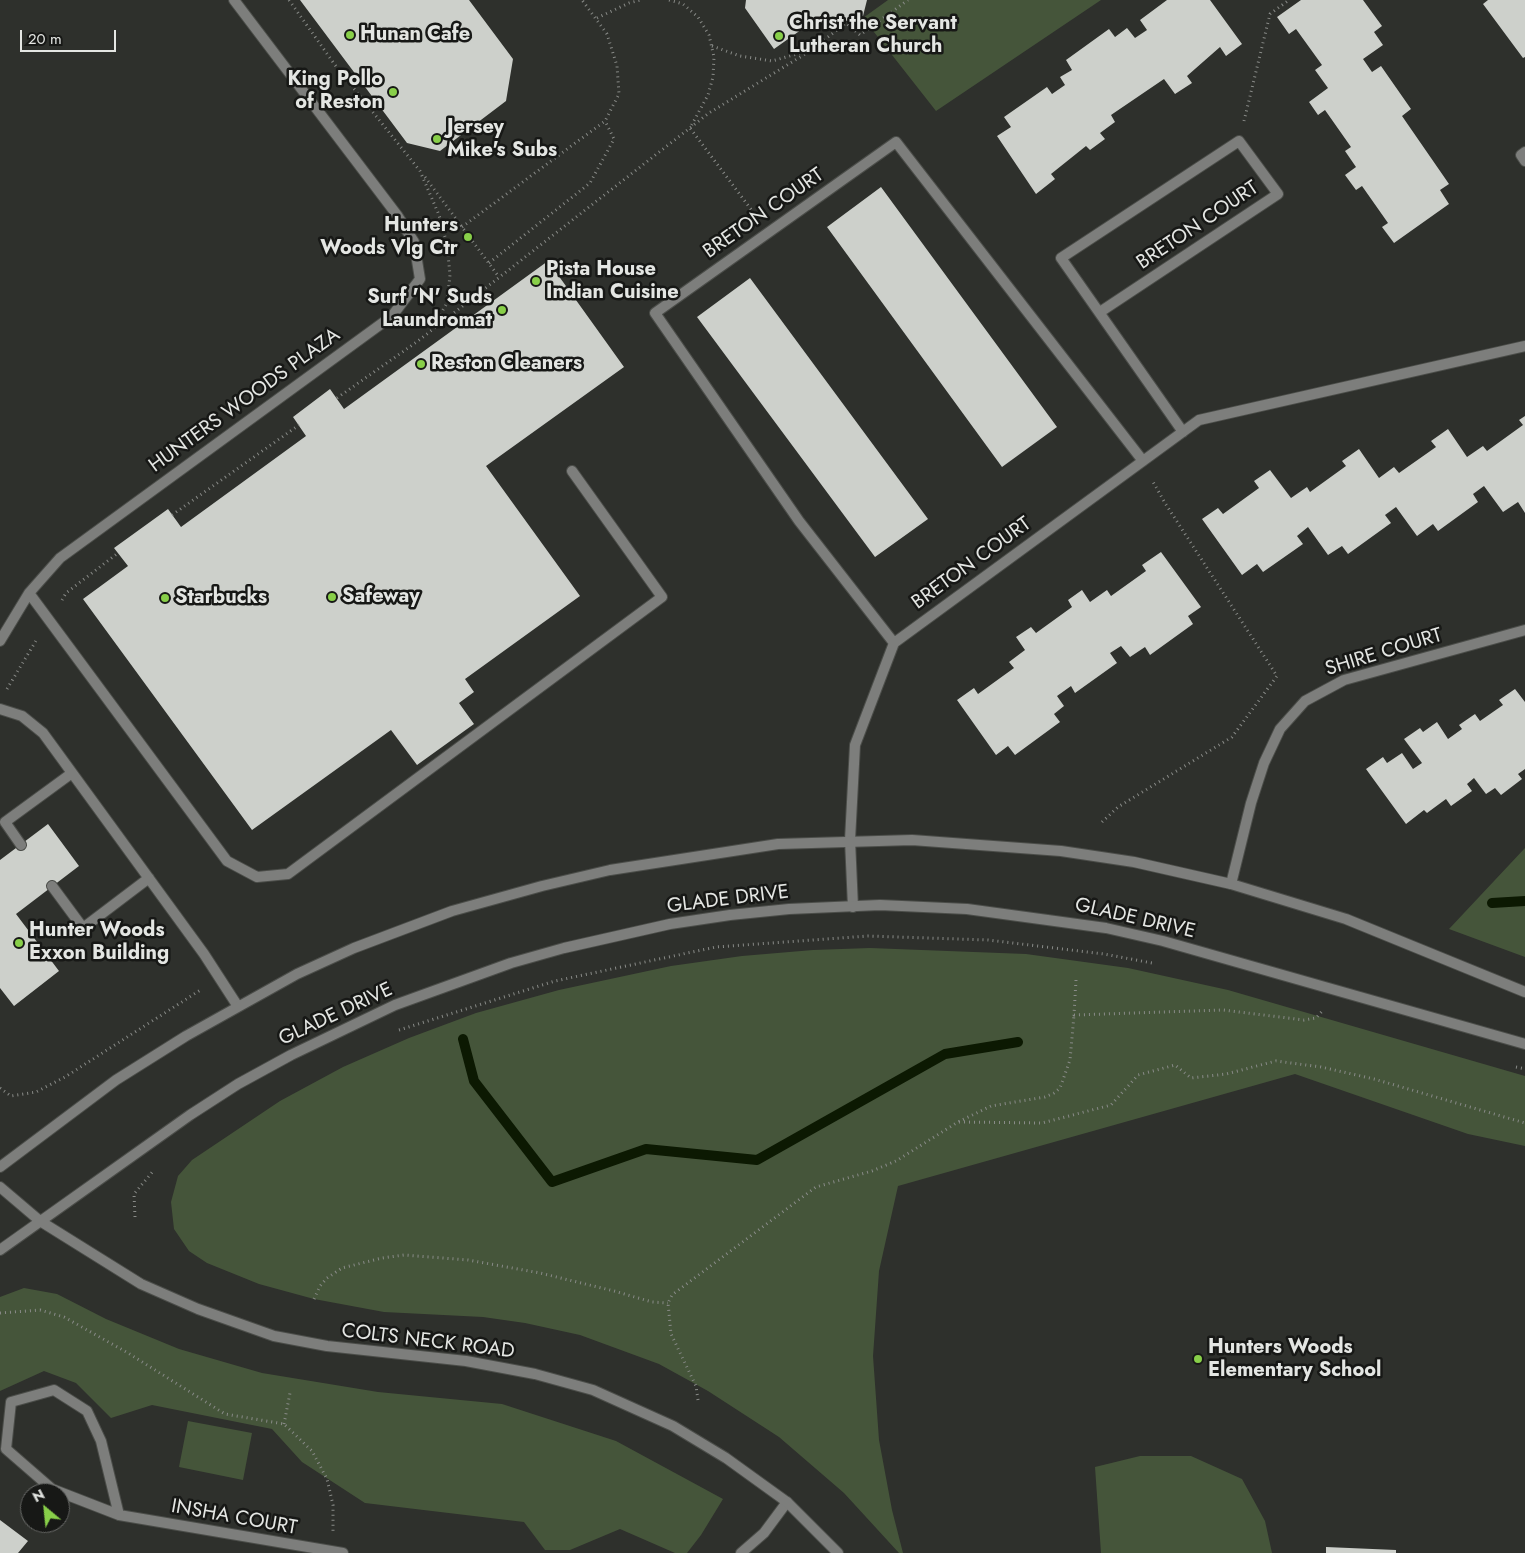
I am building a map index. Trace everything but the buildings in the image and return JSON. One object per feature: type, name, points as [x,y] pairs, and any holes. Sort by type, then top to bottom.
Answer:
[{"type":"street","name":"HUNTERS WOODS PLAZA","points":[[0,641],[29,593],[60,558],[392,316],[420,278],[414,242],[397,214],[234,0]]},
{"type":"street","points":[[1183,432],[1061,258],[1238,141]]},
{"type":"street","name":"BRETON COURT","points":[[1100,312],[1278,194],[1238,141]]},
{"type":"street","name":"BRETON COURT","points":[[1142,462],[896,142],[655,313],[799,521],[894,643],[1142,462],[1199,420],[1525,346]]},
{"type":"street","points":[[1525,152],[1521,155],[1525,161]]},
{"type":"street","points":[[29,593],[228,861],[257,877],[288,874],[662,597],[572,471]]},
{"type":"street","name":"SHIRE COURT","points":[[1231,884],[1251,803],[1264,762],[1280,729],[1305,701],[1344,680],[1525,630]]},
{"type":"street","points":[[852,906],[850,840],[855,745],[894,643]]},
{"type":"street","points":[[0,709],[22,716],[43,733],[149,878],[237,1006]]},
{"type":"street","points":[[21,845],[4,822],[72,773]]},
{"type":"street","points":[[0,1167],[116,1080],[237,1006],[297,974],[354,948],[452,911],[542,886],[610,870],[690,856],[778,844],[850,840],[912,840],[1061,851],[1134,862],[1231,884],[1346,919],[1525,992]]},
{"type":"street","points":[[52,886],[83,928],[149,878]]},
{"type":"street","name":"GLADE DRIVE","points":[[0,1250],[190,1115],[238,1084],[291,1055],[396,1005],[511,963],[564,948],[670,924],[789,909],[880,905],[967,909],[1106,928],[1163,942],[1525,1044]]},
{"type":"street","name":"COLTS NECK ROAD","points":[[0,1187],[40,1221],[141,1284],[198,1309],[274,1336],[327,1346],[466,1361],[535,1374],[593,1390],[673,1426],[726,1458],[787,1502],[838,1553]]},
{"type":"street","name":"INSHA COURT","points":[[119,1515],[101,1441],[87,1410],[54,1390],[11,1402],[6,1448],[52,1489],[119,1515],[343,1553]]},
{"type":"street","points":[[740,1553],[764,1533],[787,1502]]},
{"type":"path","points":[[289,0],[336,65],[420,171],[499,276]]},
{"type":"path","points":[[462,227],[605,122],[619,94],[617,66],[608,34],[582,0]]},
{"type":"path","points":[[596,18],[629,3],[641,0]]},
{"type":"path","points":[[669,0],[683,4],[698,17],[709,35],[714,57],[713,77],[708,95],[690,128]]},
{"type":"path","points":[[337,398],[432,329],[709,113],[810,51],[846,23],[860,35],[908,0]]},
{"type":"path","points":[[1238,141],[1270,14],[1289,0]]},
{"type":"path","points":[[712,46],[740,56],[772,61],[810,51]]},
{"type":"path","points":[[489,262],[590,183],[614,139],[605,122]]},
{"type":"path","points":[[690,128],[768,233]]},
{"type":"path","points":[[420,171],[439,215],[447,244],[450,275],[447,302],[432,329]]},
{"type":"path","points":[[172,515],[299,425]]},
{"type":"path","points":[[1102,822],[1118,808],[1232,736],[1277,676],[1165,502],[1142,462]]},
{"type":"path","points":[[391,1033],[555,981],[716,947],[868,936],[988,940],[1104,954]]},
{"type":"path","points":[[0,1088],[12,1096],[36,1092],[65,1077],[220,979]]},
{"type":"path","points":[[698,1400],[696,1386],[672,1334],[668,1302],[672,1295],[697,1274],[802,1196],[832,1181],[872,1171],[896,1161],[958,1122],[991,1106],[1045,1097],[1060,1088],[1070,1060],[1076,980]]},
{"type":"path","points":[[1074,1015],[1223,1010],[1304,1020],[1316,1018],[1325,1009]]},
{"type":"path","points":[[958,1122],[1042,1122],[1111,1104],[1138,1075],[1175,1065],[1191,1078],[1226,1074],[1276,1061],[1321,1067],[1374,1079],[1525,1123]]},
{"type":"path","points":[[135,1217],[134,1194],[156,1167]]},
{"type":"path","points":[[314,1299],[320,1286],[327,1278],[342,1268],[382,1258],[404,1255],[435,1256],[495,1265],[596,1286],[652,1302],[668,1302]]},
{"type":"path","points":[[0,1313],[40,1310],[64,1317],[128,1353],[225,1414],[284,1424],[312,1451],[327,1479],[333,1505],[332,1551]]},
{"type":"path","points":[[284,1424],[290,1393]]},
{"type":"green space","points":[[888,0],[1101,0],[936,111],[863,18]]},
{"type":"green space","points":[[1525,848],[1525,957],[1449,929]]},
{"type":"green space","points":[[870,948],[1026,954],[1128,968],[1228,990],[1525,1076],[1525,1146],[1468,1134],[1295,1074],[898,1186],[879,1271],[873,1356],[879,1440],[892,1510],[903,1553],[899,1553],[844,1493],[779,1437],[708,1391],[659,1364],[580,1335],[525,1323],[483,1317],[384,1312],[314,1299],[259,1284],[207,1263],[189,1251],[174,1229],[171,1202],[178,1176],[192,1160],[280,1101],[343,1067],[409,1038],[476,1013],[559,990],[671,966],[742,956],[813,950]]},
{"type":"green space","points":[[24,1288],[57,1294],[106,1319],[179,1349],[262,1373],[378,1392],[502,1404],[616,1441],[723,1499],[701,1535],[687,1553],[675,1553],[620,1529],[570,1550],[545,1550],[524,1522],[365,1503],[302,1462],[272,1429],[152,1405],[111,1418],[76,1383],[44,1371],[0,1391],[0,1297]]},
{"type":"green space","points":[[188,1421],[252,1433],[243,1480],[179,1467]]},
{"type":"green space","points":[[1140,1456],[1191,1456],[1242,1479],[1265,1521],[1272,1553],[1101,1553],[1095,1467]]},
{"type":"waterway","points":[[1492,903],[1525,901]]},
{"type":"waterway","points":[[463,1039],[474,1081],[552,1182],[646,1149],[757,1160],[945,1054],[1018,1042]]},
{"type":"place","name":"Hunan Cafe","points":[[350,35]]},
{"type":"place","name":"Christ the Servant Lutheran Church","points":[[779,36]]},
{"type":"place","name":"King Pollo of Reston","points":[[393,92]]},
{"type":"place","name":"Jersey Mike's Subs","points":[[437,139]]},
{"type":"place","name":"Hunters Woods Vlg Ctr","points":[[468,237]]},
{"type":"place","name":"Pista House Indian Cuisine","points":[[536,281]]},
{"type":"place","name":"Surf 'N' Suds Laundromat","points":[[502,310]]},
{"type":"place","name":"Reston Cleaners","points":[[421,364]]},
{"type":"place","name":"Safeway","points":[[332,597]]},
{"type":"place","name":"Starbucks","points":[[165,598]]},
{"type":"place","name":"Hunter Woods Exxon Building","points":[[19,943]]},
{"type":"place","name":"Hunters Woods Elementary School","points":[[1198,1359]]}]
